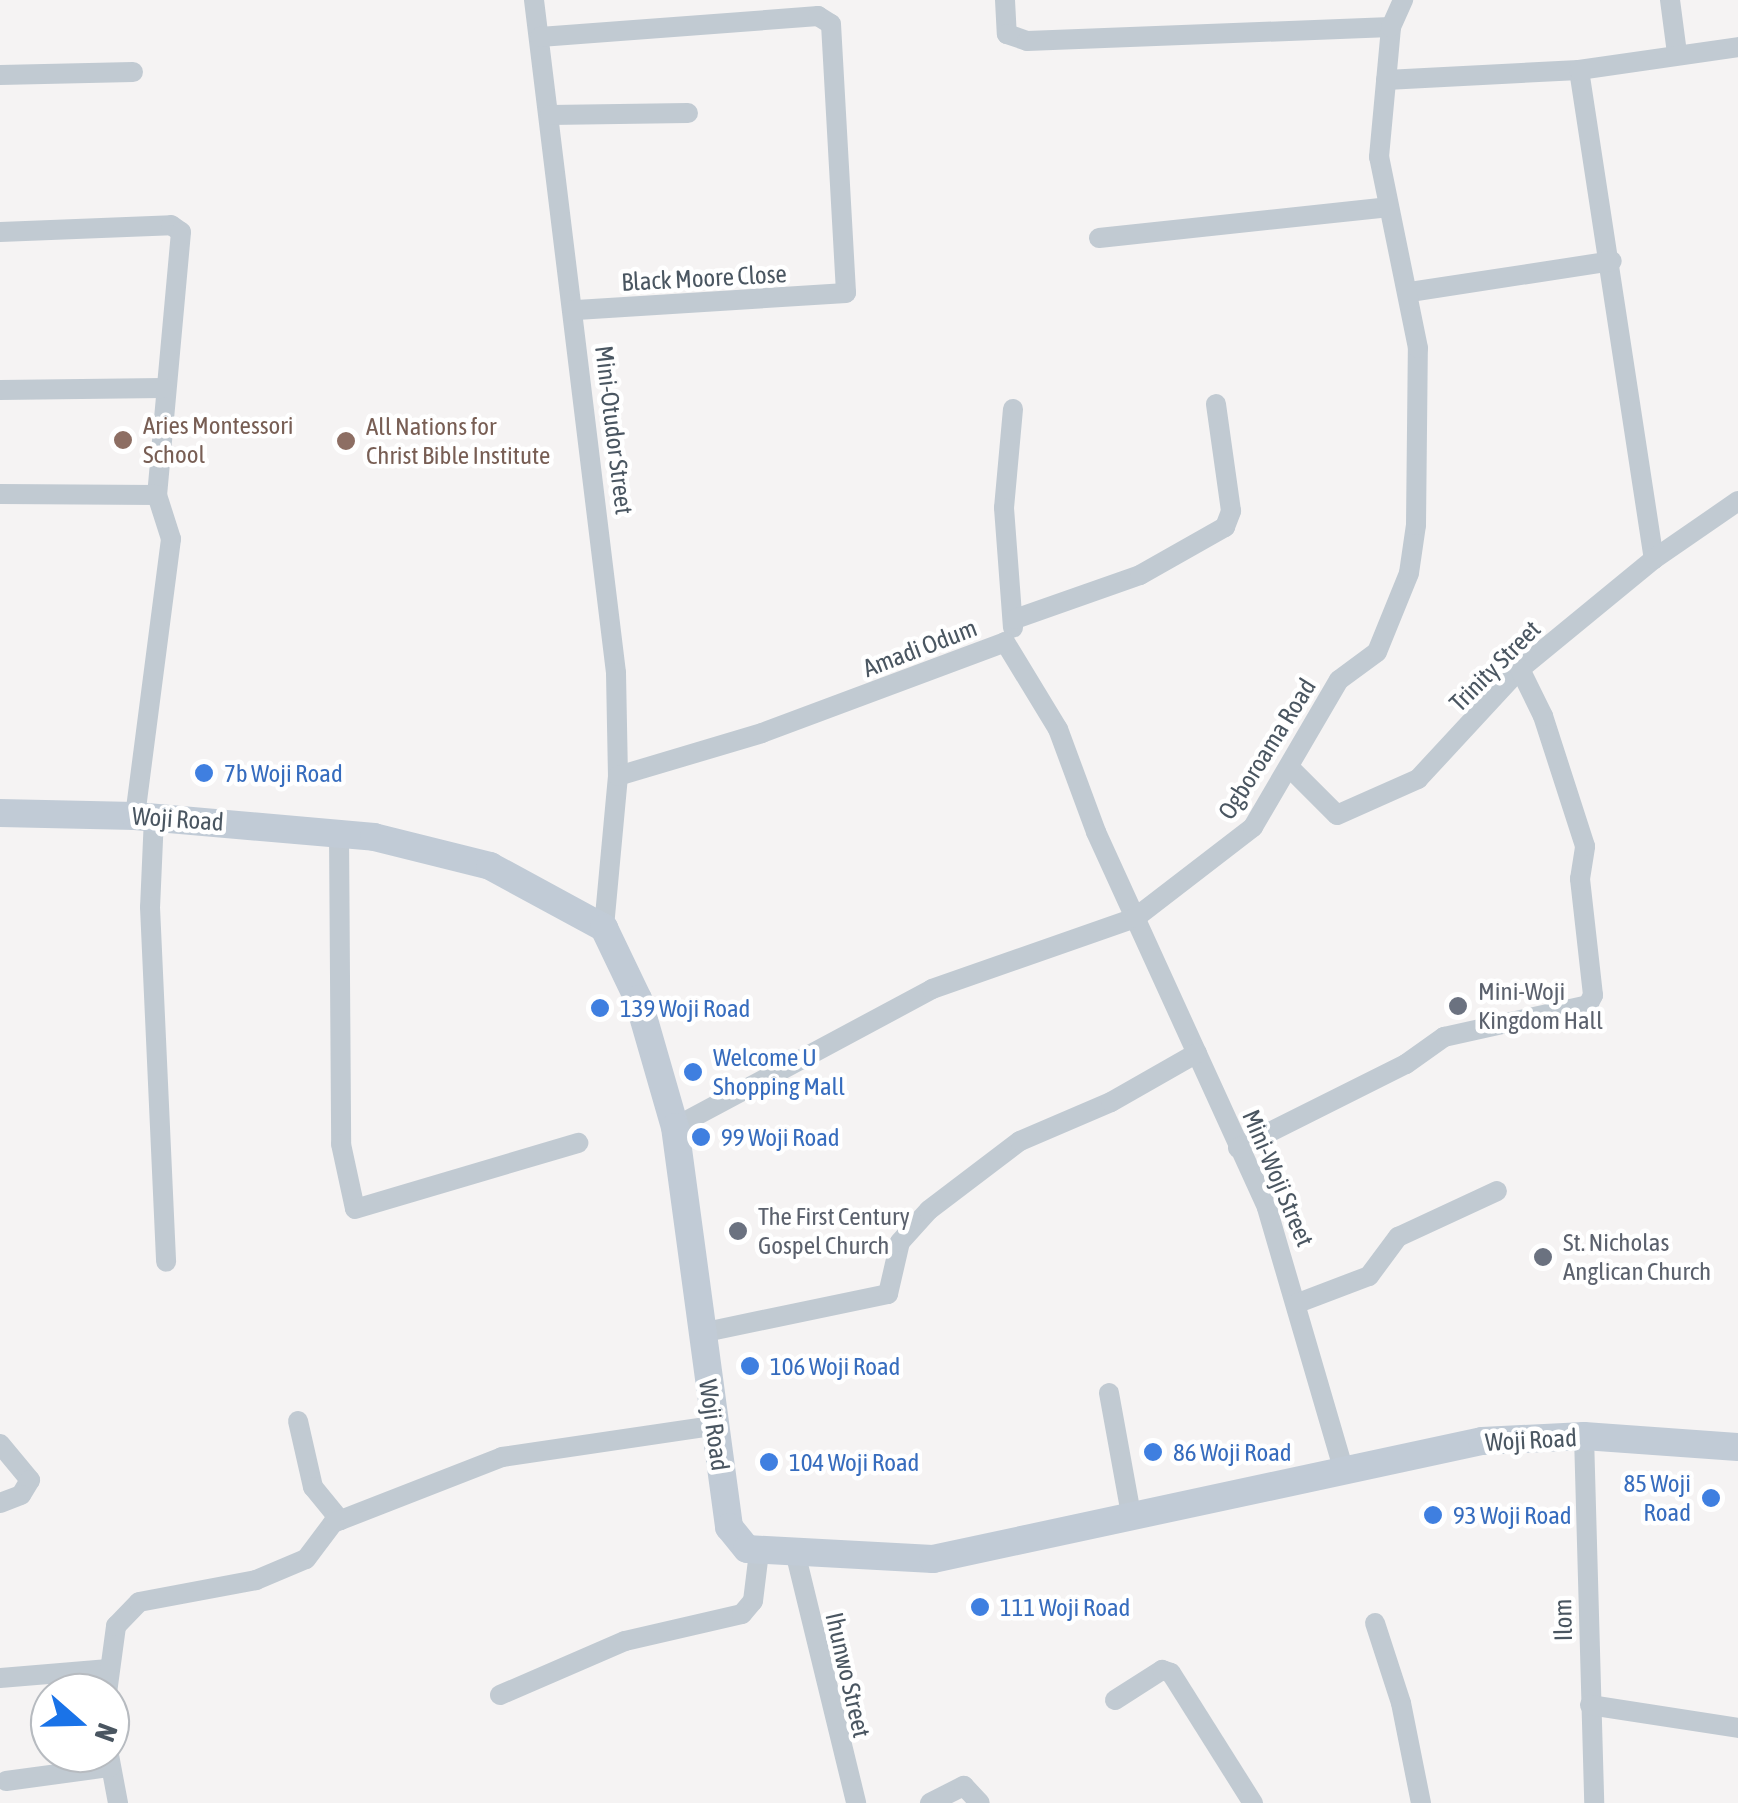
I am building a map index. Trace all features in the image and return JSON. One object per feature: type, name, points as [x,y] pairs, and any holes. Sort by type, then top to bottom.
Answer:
[{"type":"main road","name":"Woji Road","points":[[0,813],[145,816],[340,832],[490,866],[604,928],[638,999],[675,1128],[729,1527],[738,1543],[759,1552],[933,1559],[1132,1519],[1343,1468],[1482,1442],[1584,1436],[1738,1447]]},
{"type":"street","name":"Mini-Otudor Street","points":[[534,0],[616,673],[618,776],[604,928]]},
{"type":"street","points":[[1005,0],[1007,34],[1027,41],[1391,28]]},
{"type":"street","points":[[1403,0],[1391,28],[1386,80],[1579,70],[1738,47]]},
{"type":"street","points":[[1670,0],[1677,53]]},
{"type":"street","name":"Black Moore Close","points":[[540,37],[828,18],[848,287],[838,296],[573,310]]},
{"type":"street","points":[[1579,70],[1612,262],[1654,559]]},
{"type":"street","points":[[0,75],[133,72]]},
{"type":"street","name":"Ogboroama Road","points":[[675,1128],[932,989],[1135,918],[1231,849],[1290,768],[1339,680],[1377,652],[1414,556],[1418,348],[1410,292],[1387,206],[1379,115],[1386,80]]},
{"type":"street","points":[[550,115],[688,113]]},
{"type":"street","points":[[1099,238],[1387,206]]},
{"type":"street","points":[[0,232],[171,226],[181,232],[157,495],[172,538],[145,816],[166,1262]]},
{"type":"street","points":[[1410,292],[1612,262]]},
{"type":"street","points":[[0,390],[164,388]]},
{"type":"street","points":[[1015,619],[1140,575],[1226,527],[1231,511],[1216,404]]},
{"type":"street","points":[[1005,642],[1015,619],[1004,508],[1013,410]]},
{"type":"street","points":[[0,494],[157,495]]},
{"type":"street","name":"Trinity Street","points":[[1290,768],[1337,815],[1394,793],[1446,752],[1520,668],[1654,559],[1738,501]]},
{"type":"street","name":"Amadi Odum","points":[[618,776],[762,733],[1005,642],[1053,719],[1135,918]]},
{"type":"street","points":[[1238,1148],[1406,1064],[1444,1037],[1588,1004],[1593,995],[1580,879],[1584,846],[1543,716],[1520,668]]},
{"type":"street","points":[[340,832],[341,1144],[355,1209],[578,1144]]},
{"type":"street","name":"Mini-Woji Street","points":[[1135,918],[1280,1241],[1343,1468]]},
{"type":"street","points":[[700,1333],[888,1294],[900,1242],[929,1210],[1020,1141],[1096,1109],[1197,1053]]},
{"type":"street","points":[[1298,1304],[1369,1276],[1398,1237],[1497,1190]]},
{"type":"street","points":[[1110,1393],[1132,1519]]},
{"type":"street","points":[[298,1421],[313,1487],[340,1520]]},
{"type":"street","points":[[109,1673],[116,1626],[127,1608],[256,1580],[291,1566],[340,1520],[502,1458],[714,1426]]},
{"type":"street","name":"Ilom","points":[[1584,1436],[1594,1803]]},
{"type":"street","points":[[0,1444],[27,1473],[28,1490],[0,1503]]},
{"type":"street","points":[[500,1695],[624,1641],[742,1614],[752,1601],[759,1552]]},
{"type":"street","name":"Ihunwo Street","points":[[796,1556],[856,1803]]},
{"type":"street","points":[[1375,1623],[1401,1703],[1421,1803]]},
{"type":"street","points":[[0,1678],[109,1669]]},
{"type":"street","points":[[1114,1700],[1162,1670],[1171,1673],[1253,1803]]},
{"type":"street","points":[[1590,1705],[1738,1728]]},
{"type":"street","points":[[6,1781],[45,1773]]},
{"type":"street","points":[[112,1773],[118,1803]]},
{"type":"street","points":[[930,1803],[964,1786],[980,1803]]},
{"type":"place","name":"Aries Montessori School","points":[[123,440]]},
{"type":"place","name":"All Nations for Christ Bible Institute","points":[[346,441]]},
{"type":"place","name":"7b Woji Road","points":[[204,773]]},
{"type":"place","name":"Mini-Woji Kingdom Hall","points":[[1458,1006]]},
{"type":"place","name":"139 Woji Road","points":[[600,1008]]},
{"type":"place","name":"Welcome U Shopping Mall","points":[[693,1072]]},
{"type":"place","name":"99 Woji Road","points":[[701,1137]]},
{"type":"place","name":"The First Century Gospel Church","points":[[738,1231]]},
{"type":"place","name":"St. Nicholas Anglican Church","points":[[1543,1257]]},
{"type":"place","name":"106 Woji Road","points":[[750,1366]]},
{"type":"place","name":"86 Woji Road","points":[[1153,1452]]},
{"type":"place","name":"104 Woji Road","points":[[769,1462]]},
{"type":"place","name":"85 Woji Road","points":[[1711,1498]]},
{"type":"place","name":"93 Woji Road","points":[[1433,1515]]},
{"type":"place","name":"111 Woji Road","points":[[980,1607]]}]
